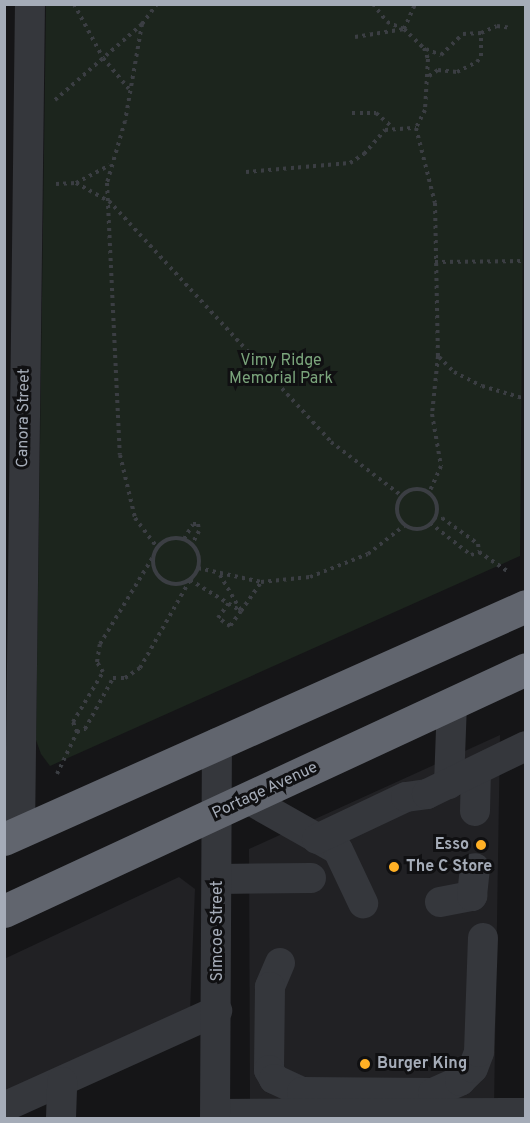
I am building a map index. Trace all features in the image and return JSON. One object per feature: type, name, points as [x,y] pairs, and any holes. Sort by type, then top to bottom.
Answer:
[{"type":"highway","points":[[12,836],[525,606]]},
{"type":"highway","name":"Portage Avenue","points":[[4,911],[525,669]]},
{"type":"street","name":"Canora Street","points":[[12,836],[14,501],[30,4]]},
{"type":"street","points":[[438,789],[452,703]]},
{"type":"street","name":"Simcoe Street","points":[[216,1116],[217,743]]},
{"type":"street","points":[[327,845],[411,815],[438,789],[525,746]]},
{"type":"street","points":[[475,811],[476,771]]},
{"type":"street","points":[[248,799],[327,845],[363,903]]},
{"type":"street","points":[[440,902],[472,896],[475,868]]},
{"type":"street","points":[[218,879],[311,878]]},
{"type":"street","points":[[280,963],[270,987],[269,1070],[274,1079],[302,1092],[433,1093],[460,1081],[473,1068],[479,1053],[483,938]]},
{"type":"street","points":[[4,1107],[217,1011]]},
{"type":"street","points":[[61,1119],[62,1082]]},
{"type":"street","points":[[216,1116],[525,1113]]},
{"type":"path","points":[[74,4],[103,58],[129,89]]},
{"type":"path","points":[[52,103],[142,24],[157,4]]},
{"type":"path","points":[[374,4],[387,22],[404,29],[424,48],[441,55],[460,35],[481,33],[489,27],[511,28]]},
{"type":"path","points":[[404,29],[415,4]]},
{"type":"path","points":[[142,24],[125,121],[110,165],[109,201],[120,455],[135,518],[157,547]]},
{"type":"path","points":[[355,37],[404,29]]},
{"type":"path","points":[[428,77],[438,70],[457,72],[477,62],[481,56],[481,33]]},
{"type":"path","points":[[424,48],[428,77],[425,110],[416,128],[435,203],[438,356],[432,414],[441,466],[429,494]]},
{"type":"path","points":[[352,113],[376,112],[393,128]]},
{"type":"path","points":[[246,172],[350,163],[364,154],[379,133],[393,128],[416,128]]},
{"type":"path","points":[[25,187],[76,183],[110,165]]},
{"type":"path","points":[[76,183],[109,201],[331,442],[402,496]]},
{"type":"path","points":[[435,262],[525,261]]},
{"type":"path","points":[[438,356],[454,372],[482,386],[525,399]]},
{"type":"path","points":[[418,489],[429,494],[436,504],[434,517],[430,523],[417,528],[405,525],[397,514],[402,496],[418,489]]},
{"type":"path","points":[[434,517],[442,518],[478,544],[479,552],[507,571]]},
{"type":"path","points":[[430,523],[471,555],[479,552]]},
{"type":"path","points":[[184,539],[193,524],[198,524],[200,531],[192,544]]},
{"type":"path","points":[[198,568],[220,575],[261,582],[310,578],[341,567],[378,547],[405,525]]},
{"type":"path","points":[[169,539],[184,539],[192,544],[198,553],[198,568],[140,668],[125,678],[113,678],[103,672],[97,662],[100,644],[157,547],[169,539]]},
{"type":"path","points":[[153,557],[154,570],[163,581],[177,584],[190,580],[241,611]]},
{"type":"path","points":[[220,575],[241,611]]},
{"type":"path","points":[[229,603],[218,618],[230,626],[261,582]]},
{"type":"path","points":[[57,774],[76,732],[74,722],[103,672]]},
{"type":"path","points":[[76,732],[85,729],[113,678]]},
{"type":"shaded area","points":[[500,735],[494,1107],[250,1103],[249,849]]},
{"type":"shaded area","points":[[179,877],[195,889],[190,1012],[5,1095],[4,959]]},
{"type":"green space","name":"Vimy Ridge Memorial Park","points":[[46,5],[525,5],[520,556],[50,766],[41,754],[36,740]]},
{"type":"place","name":"Esso","points":[[481,845]]},
{"type":"place","name":"The C Store","points":[[394,867]]},
{"type":"place","name":"Burger King","points":[[365,1064]]}]
